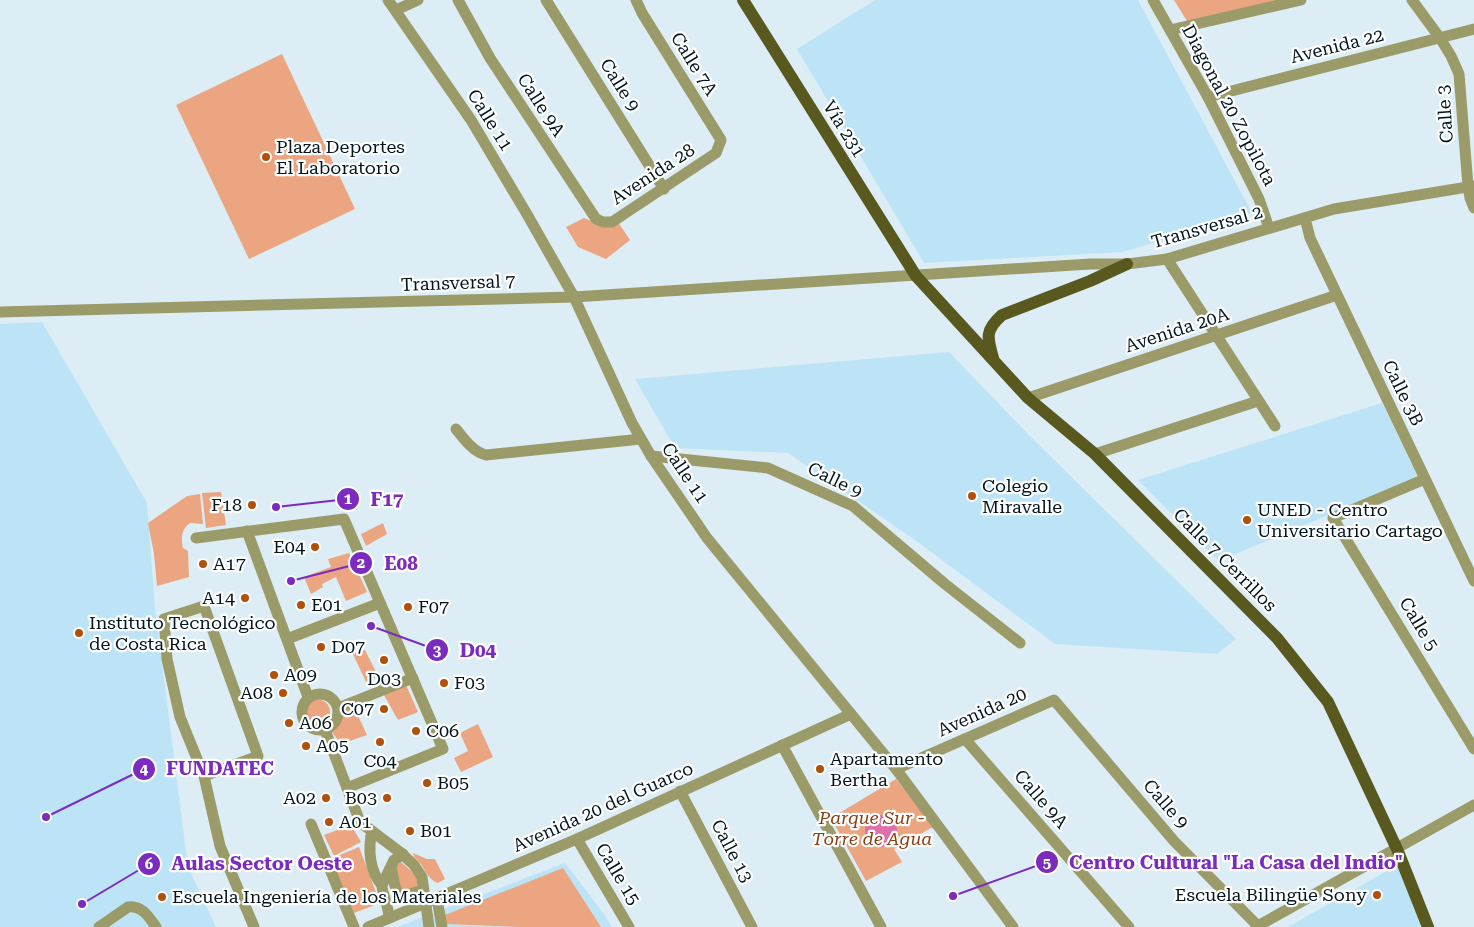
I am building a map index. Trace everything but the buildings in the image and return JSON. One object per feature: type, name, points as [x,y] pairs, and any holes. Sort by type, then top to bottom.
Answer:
[{"type":"main road","name":"Vía 231","points":[[743,0],[916,276]]},
{"type":"main road","points":[[994,362],[988,332],[993,323],[1002,315],[1090,281],[1128,264]]},
{"type":"main road","name":"Calle 7 Cerrillos","points":[[916,276],[1028,398],[1094,454],[1277,638],[1328,702],[1397,849],[1428,927]]},
{"type":"street","name":"Calle 11","points":[[388,0],[471,120],[574,297],[632,423],[651,456],[707,538],[896,769],[1012,927]]},
{"type":"street","points":[[396,10],[418,0]]},
{"type":"street","name":"Calle 9A","points":[[458,0],[490,58],[596,219],[603,222]]},
{"type":"street","name":"Calle 9","points":[[546,0],[664,188]]},
{"type":"street","name":"Calle 7A","points":[[636,0],[642,13],[720,140],[719,148]]},
{"type":"street","name":"Diagonal 20 Zopilota","points":[[1153,0],[1208,97],[1259,199],[1269,228]]},
{"type":"street","points":[[1170,30],[1300,0]]},
{"type":"street","name":"Calle 3","points":[[1412,0],[1440,38],[1459,74],[1471,186],[1470,198],[1474,208]]},
{"type":"street","name":"Avenida 22","points":[[1208,97],[1474,29]]},
{"type":"street","name":"Avenida 28","points":[[603,222],[612,222],[716,153],[719,148]]},
{"type":"street","name":"Transversal 2","points":[[916,276],[1090,264],[1128,264],[1167,259],[1334,210],[1471,186]]},
{"type":"street","name":"Calle 3B","points":[[1305,218],[1310,238],[1425,480],[1473,575]]},
{"type":"street","points":[[1167,259],[1275,426]]},
{"type":"street","name":"Transversal 7","points":[[0,312],[574,297],[916,276]]},
{"type":"street","name":"Avenida 20A","points":[[1028,398],[1337,295]]},
{"type":"street","points":[[1094,454],[1258,401]]},
{"type":"street","points":[[456,429],[469,445],[481,454],[486,455],[641,439]]},
{"type":"street","name":"Calle 9","points":[[651,456],[768,468],[853,506],[1020,643]]},
{"type":"street","name":"Calle 5","points":[[1425,480],[1333,518],[1474,749]]},
{"type":"street","points":[[196,538],[344,519],[443,749],[347,788]]},
{"type":"street","points":[[247,531],[308,697]]},
{"type":"street","points":[[287,639],[380,603]]},
{"type":"street","points":[[204,776],[258,756],[204,606],[164,618],[167,659],[180,717],[204,776],[220,846],[254,927]]},
{"type":"street","points":[[338,708],[413,678]]},
{"type":"street","points":[[315,694],[329,696],[335,701],[338,708],[336,719],[325,730],[314,730],[304,723],[301,712],[304,702],[308,697],[315,694]]},
{"type":"street","name":"Calle 9","points":[[1054,700],[1174,840],[1257,926]]},
{"type":"street","name":"Avenida 20","points":[[896,769],[1054,700]]},
{"type":"street","name":"Avenida 20 del Guarco","points":[[368,927],[577,839],[680,790],[850,714]]},
{"type":"street","points":[[325,730],[360,822],[403,854],[422,877],[428,927]]},
{"type":"street","name":"Calle 9A","points":[[965,738],[1129,927]]},
{"type":"street","points":[[782,745],[882,927]]},
{"type":"street","name":"Calle 13","points":[[680,790],[752,927]]},
{"type":"street","points":[[1257,926],[1474,805]]},
{"type":"street","points":[[311,824],[354,927]]},
{"type":"street","points":[[372,831],[369,844],[372,863],[376,879],[382,885]]},
{"type":"street","name":"Calle 15","points":[[577,839],[629,927]]},
{"type":"street","points":[[389,918],[389,909],[380,887],[394,860],[403,854]]},
{"type":"street","points":[[391,867],[399,896],[423,890]]},
{"type":"street","points":[[437,899],[442,927]]},
{"type":"street","points":[[99,927],[128,907],[134,906],[144,912],[156,927]]},
{"type":"shaded area","points":[[875,0],[1138,0],[1252,213],[1123,252],[924,263],[797,49]]},
{"type":"shaded area","name":"Instituto Tecnológico de Costa Rica","points":[[42,322],[147,503],[155,608],[188,867],[216,927],[0,927],[0,324]]},
{"type":"shaded area","name":"Colegio Miravalle","points":[[949,352],[1029,435],[1236,639],[1217,654],[1055,644],[915,540],[788,453],[675,448],[635,379]]},
{"type":"shaded area","name":"UNED - Centro Universitario Cartago","points":[[1382,403],[1418,477],[1219,561],[1138,480]]},
{"type":"shaded area","points":[[881,815],[887,816],[892,820],[896,825],[896,837],[892,842],[887,846],[881,847],[875,846],[870,842],[866,837],[865,831],[866,825],[870,820],[875,816]]},
{"type":"shaded area","points":[[565,863],[612,927],[397,927]]},
{"type":"shaded area","name":"Escuela Bilingüe Sony","points":[[1399,864],[1422,927],[1288,927]]},
{"type":"green space","points":[[1174,0],[1280,0],[1187,21]]},
{"type":"green space","name":"Plaza Deportes El Laboratorio","points":[[282,54],[355,209],[249,259],[176,105]]},
{"type":"green space","points":[[584,218],[602,225],[618,222],[630,240],[606,259],[578,247],[566,227]]},
{"type":"green space","points":[[221,492],[226,525],[206,528],[202,493]]},
{"type":"green space","points":[[200,494],[203,524],[190,523],[183,531],[182,537],[183,548],[188,551],[189,577],[157,586],[154,554],[148,523],[187,496]]},
{"type":"green space","points":[[383,523],[387,534],[366,546],[361,534]]},
{"type":"green space","points":[[349,553],[367,592],[346,601],[336,577],[322,584],[323,587],[311,594],[304,577],[331,567],[328,559]]},
{"type":"green space","points":[[365,650],[378,676],[366,682],[353,654]]},
{"type":"green space","points":[[406,685],[418,712],[398,720],[384,695]]},
{"type":"green space","points":[[317,699],[326,703],[330,712],[326,721],[317,725],[308,721],[304,712],[308,703]]},
{"type":"green space","points":[[354,707],[367,735],[341,744],[329,728],[341,712]]},
{"type":"green space","points":[[478,724],[493,757],[461,772],[454,758],[468,751],[460,733]]},
{"type":"green space","name":"Parque Sur - Torre de Agua","points":[[896,779],[936,829],[931,828],[894,849],[902,862],[866,881],[831,818]]},
{"type":"green space","points":[[351,825],[361,842],[334,856],[324,835]]},
{"type":"green space","points":[[359,847],[380,903],[354,913],[330,859]]},
{"type":"green space","points":[[413,853],[427,859],[435,859],[445,879],[438,883],[434,881],[414,857]]},
{"type":"green space","points":[[400,861],[418,877],[419,889],[400,892],[396,864]]},
{"type":"green space","points":[[563,868],[601,927],[521,927],[447,924],[435,919]]},
{"type":"place","name":"Plaza Deportes El Laboratorio","points":[[266,157]]},
{"type":"place","name":"Colegio Miravalle","points":[[972,496]]},
{"type":"place","name":"F18","points":[[252,505]]},
{"type":"place","name":"F17","points":[[276,507]]},
{"type":"place","name":"UNED - Centro Universitario Cartago","points":[[1247,520]]},
{"type":"place","name":"E04","points":[[315,547]]},
{"type":"place","name":"A17","points":[[203,564]]},
{"type":"place","name":"E08","points":[[291,581]]},
{"type":"place","name":"A14","points":[[245,598]]},
{"type":"place","name":"E01","points":[[301,605]]},
{"type":"place","name":"F07","points":[[408,607]]},
{"type":"place","name":"D04","points":[[371,626]]},
{"type":"place","name":"Instituto Tecnológico de Costa Rica","points":[[79,633]]},
{"type":"place","name":"D07","points":[[321,647]]},
{"type":"place","name":"D03","points":[[384,660]]},
{"type":"place","name":"A09","points":[[274,675]]},
{"type":"place","name":"F03","points":[[444,683]]},
{"type":"place","name":"A08","points":[[283,693]]},
{"type":"place","name":"C07","points":[[384,709]]},
{"type":"place","name":"A06","points":[[289,723]]},
{"type":"place","name":"C06","points":[[416,731]]},
{"type":"place","name":"C04","points":[[380,742]]},
{"type":"place","name":"A05","points":[[306,746]]},
{"type":"place","name":"Apartamento Bertha","points":[[820,769]]},
{"type":"place","name":"B05","points":[[427,783]]},
{"type":"place","name":"A02","points":[[326,798]]},
{"type":"place","name":"B03","points":[[387,798]]},
{"type":"place","name":"FUNDATEC","points":[[46,817]]},
{"type":"place","name":"A01","points":[[329,822]]},
{"type":"place","name":"B01","points":[[410,831]]},
{"type":"place","name":"Escuela Bilingüe Sony","points":[[1377,895]]},
{"type":"place","name":"Centro Cultural \"La Casa del Indio\"","points":[[953,896]]},
{"type":"place","name":"Escuela Ingeniería de los Materiales","points":[[162,897]]},
{"type":"place","name":"Aulas Sector Oeste","points":[[82,904]]}]
